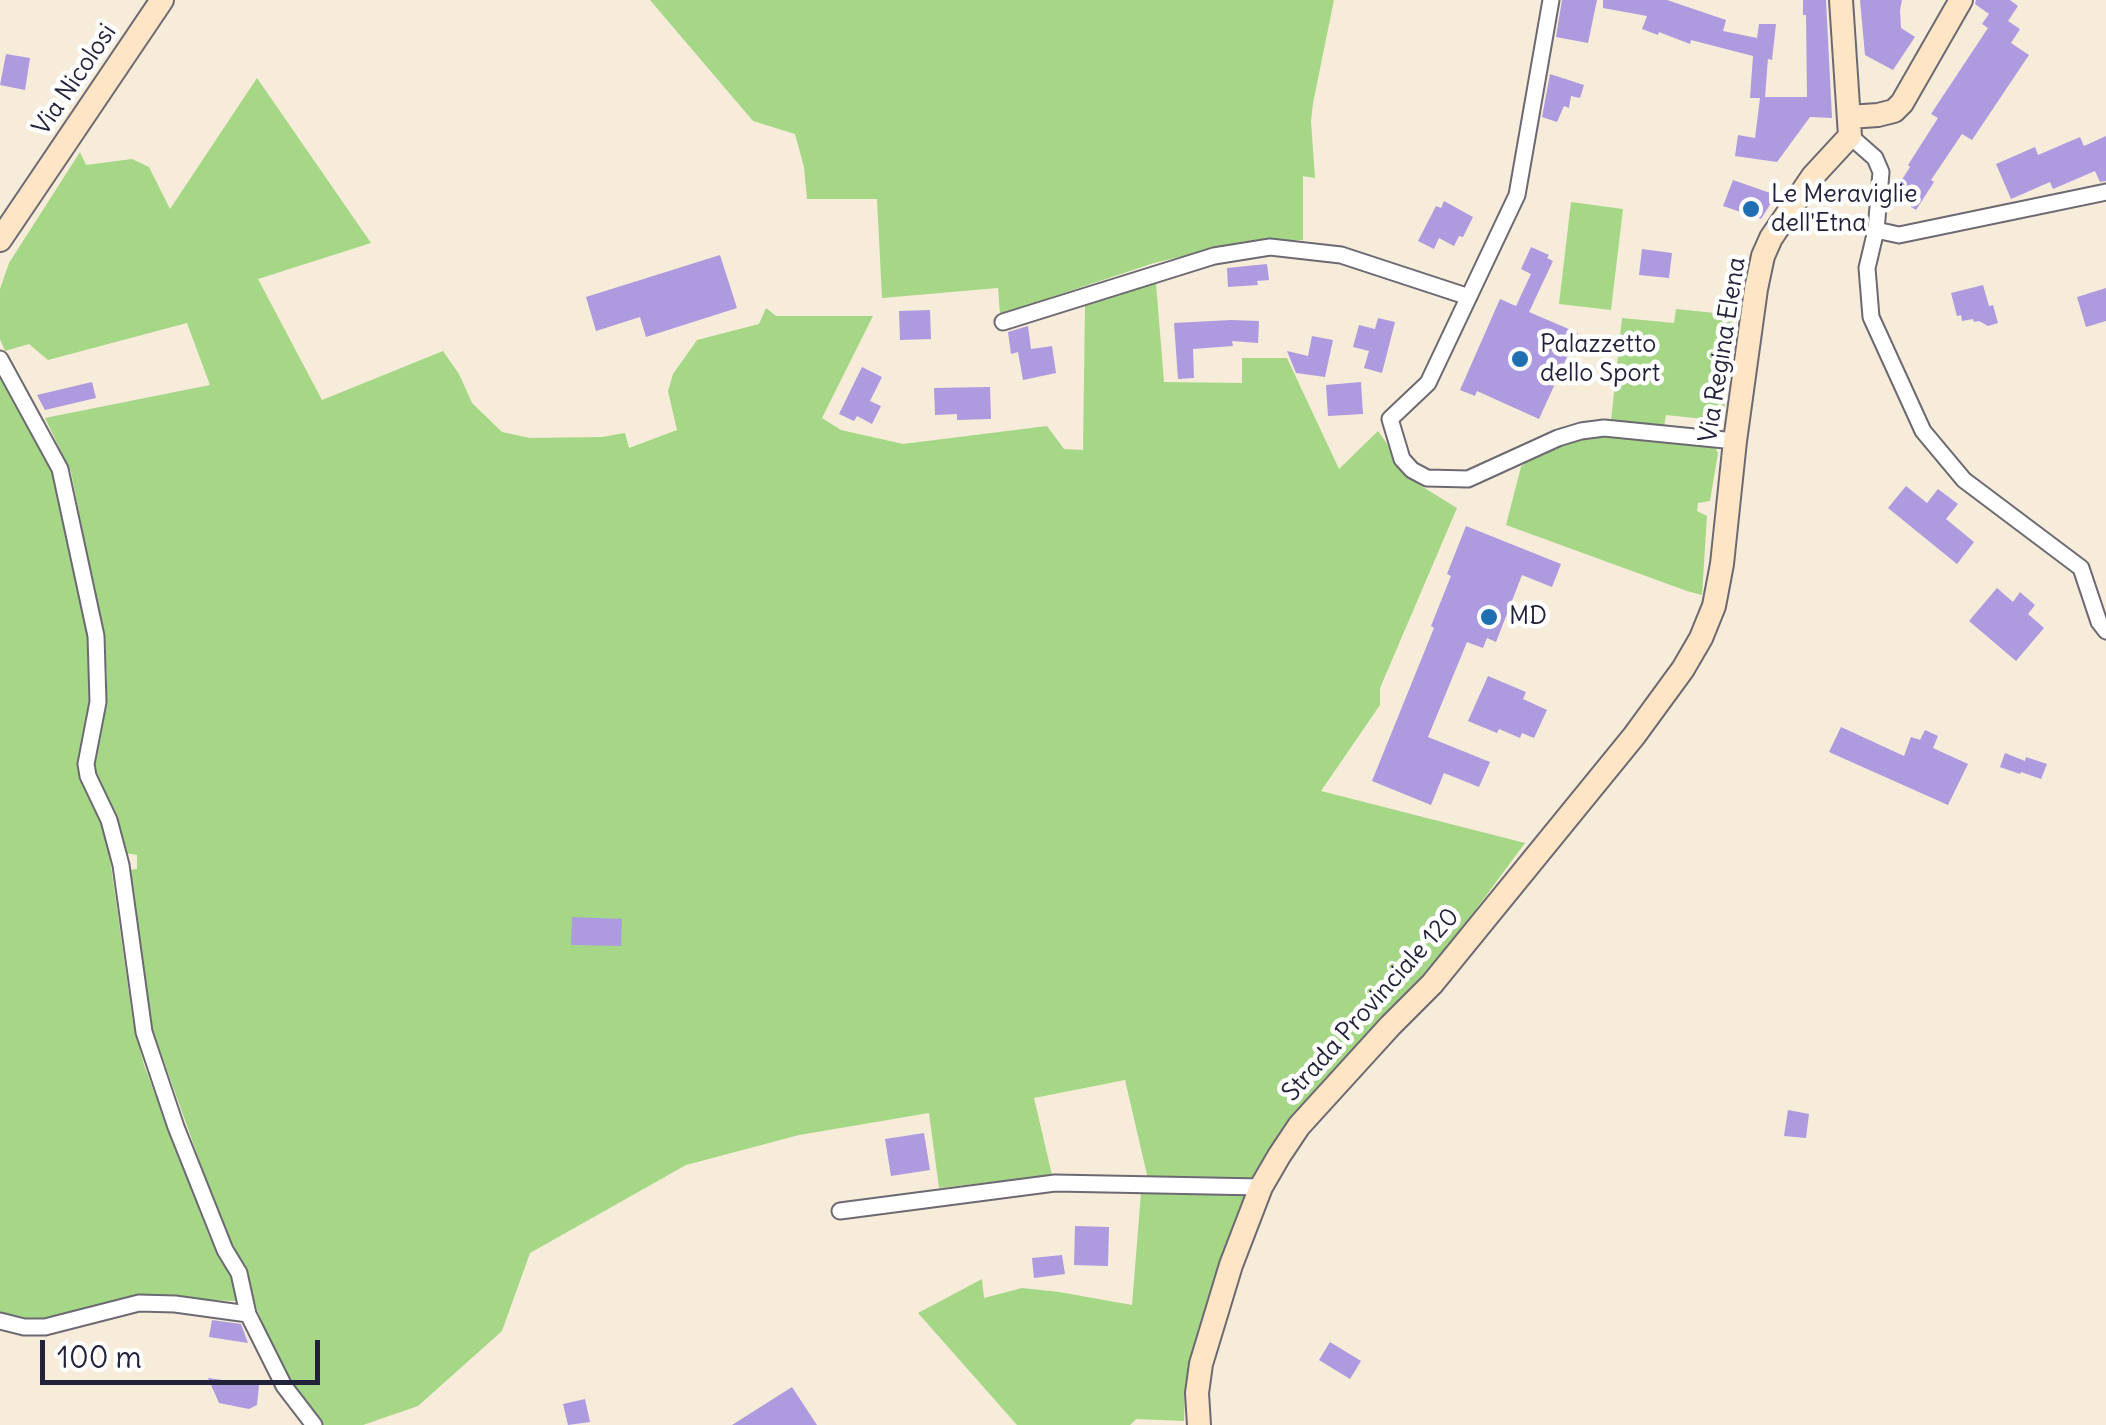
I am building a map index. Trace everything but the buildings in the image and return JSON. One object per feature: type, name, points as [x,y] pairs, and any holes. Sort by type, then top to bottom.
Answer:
[{"type":"street","name":"Via Nicolosi","points":[[0,240],[162,0]]},
{"type":"street","points":[[1551,0],[1517,195],[1428,383],[1390,419],[1402,459],[1427,478],[1468,479],[1581,431],[1604,428],[1736,441]]},
{"type":"street","points":[[1841,0],[1850,127],[1875,158],[1881,172],[1876,230],[1867,268],[1871,317],[1923,431],[1964,480],[2081,568],[2106,632]]},
{"type":"street","points":[[1850,127],[1894,111],[1902,103],[1961,0]]},
{"type":"street","name":"Via Regina Elena","points":[[1683,669],[1714,606],[1763,256],[1771,238],[1850,127]]},
{"type":"street","points":[[1876,230],[1900,235],[2106,192]]},
{"type":"street","points":[[1003,322],[1214,256],[1270,248],[1341,254],[1469,297]]},
{"type":"street","points":[[0,359],[60,469],[96,636],[98,702],[86,764],[109,820],[121,865],[144,1032],[176,1127],[225,1250],[239,1273],[248,1314],[284,1386],[314,1425]]},
{"type":"street","name":"Strada Provinciale 120","points":[[1199,1425],[1197,1393],[1201,1364],[1231,1265],[1261,1187],[1299,1126],[1432,984],[1634,736],[1683,669]]},
{"type":"street","points":[[840,1211],[1056,1183],[1261,1187]]},
{"type":"street","points":[[0,1321],[45,1328],[139,1303],[248,1314]]},
{"type":"green space","points":[[650,0],[1334,0],[1311,121],[1315,178],[1303,176],[1303,240],[1246,241],[1154,263],[1000,314],[998,288],[882,298],[877,199],[807,199],[795,134],[753,121]]},
{"type":"green space","points":[[257,78],[371,243],[258,279],[322,400],[443,351],[472,403],[502,432],[530,438],[625,433],[629,448],[677,430],[668,391],[673,374],[697,340],[759,324],[766,308],[776,316],[873,316],[822,418],[841,430],[903,444],[1047,426],[1064,449],[1083,450],[1085,306],[1156,283],[1164,382],[1242,383],[1242,358],[1287,358],[1339,469],[1378,431],[1413,481],[1457,508],[1380,688],[1380,705],[1321,791],[1525,843],[1417,989],[1314,1091],[1278,1135],[1254,1180],[1148,1179],[1125,1080],[1034,1098],[1052,1175],[939,1188],[929,1113],[799,1135],[686,1165],[530,1253],[502,1331],[418,1406],[363,1425],[323,1425],[278,1361],[220,1218],[152,1028],[130,870],[137,869],[137,855],[125,853],[120,828],[91,766],[107,676],[104,640],[71,472],[45,418],[210,385],[187,323],[48,360],[29,344],[5,351],[0,339],[0,289],[9,263],[80,152],[86,165],[132,159],[149,167],[170,209]]},
{"type":"green space","points":[[1571,202],[1623,209],[1611,310],[1559,304]]},
{"type":"green space","points":[[1676,309],[1734,315],[1723,421],[1666,415],[1664,427],[1611,421],[1622,318],[1674,323]]},
{"type":"green space","points":[[0,371],[55,475],[77,575],[92,685],[80,771],[82,784],[105,823],[133,1022],[144,1065],[238,1301],[138,1298],[69,1317],[29,1319],[0,1312]]},
{"type":"green space","points":[[1607,434],[1714,446],[1718,453],[1710,501],[1698,503],[1697,511],[1707,516],[1702,595],[1506,525],[1521,467],[1526,462],[1571,441]]},
{"type":"green space","points":[[1141,1193],[1247,1193],[1202,1323],[1185,1389],[1184,1421],[1136,1419],[1130,1425],[1017,1425],[918,1313],[982,1279],[984,1298],[1022,1288],[1132,1305]]},
{"type":"place","name":"Le Meraviglie dell'Etna","points":[[1751,209]]},
{"type":"place","name":"Palazzetto dello Sport","points":[[1520,359]]},
{"type":"place","name":"MD","points":[[1489,617]]}]
